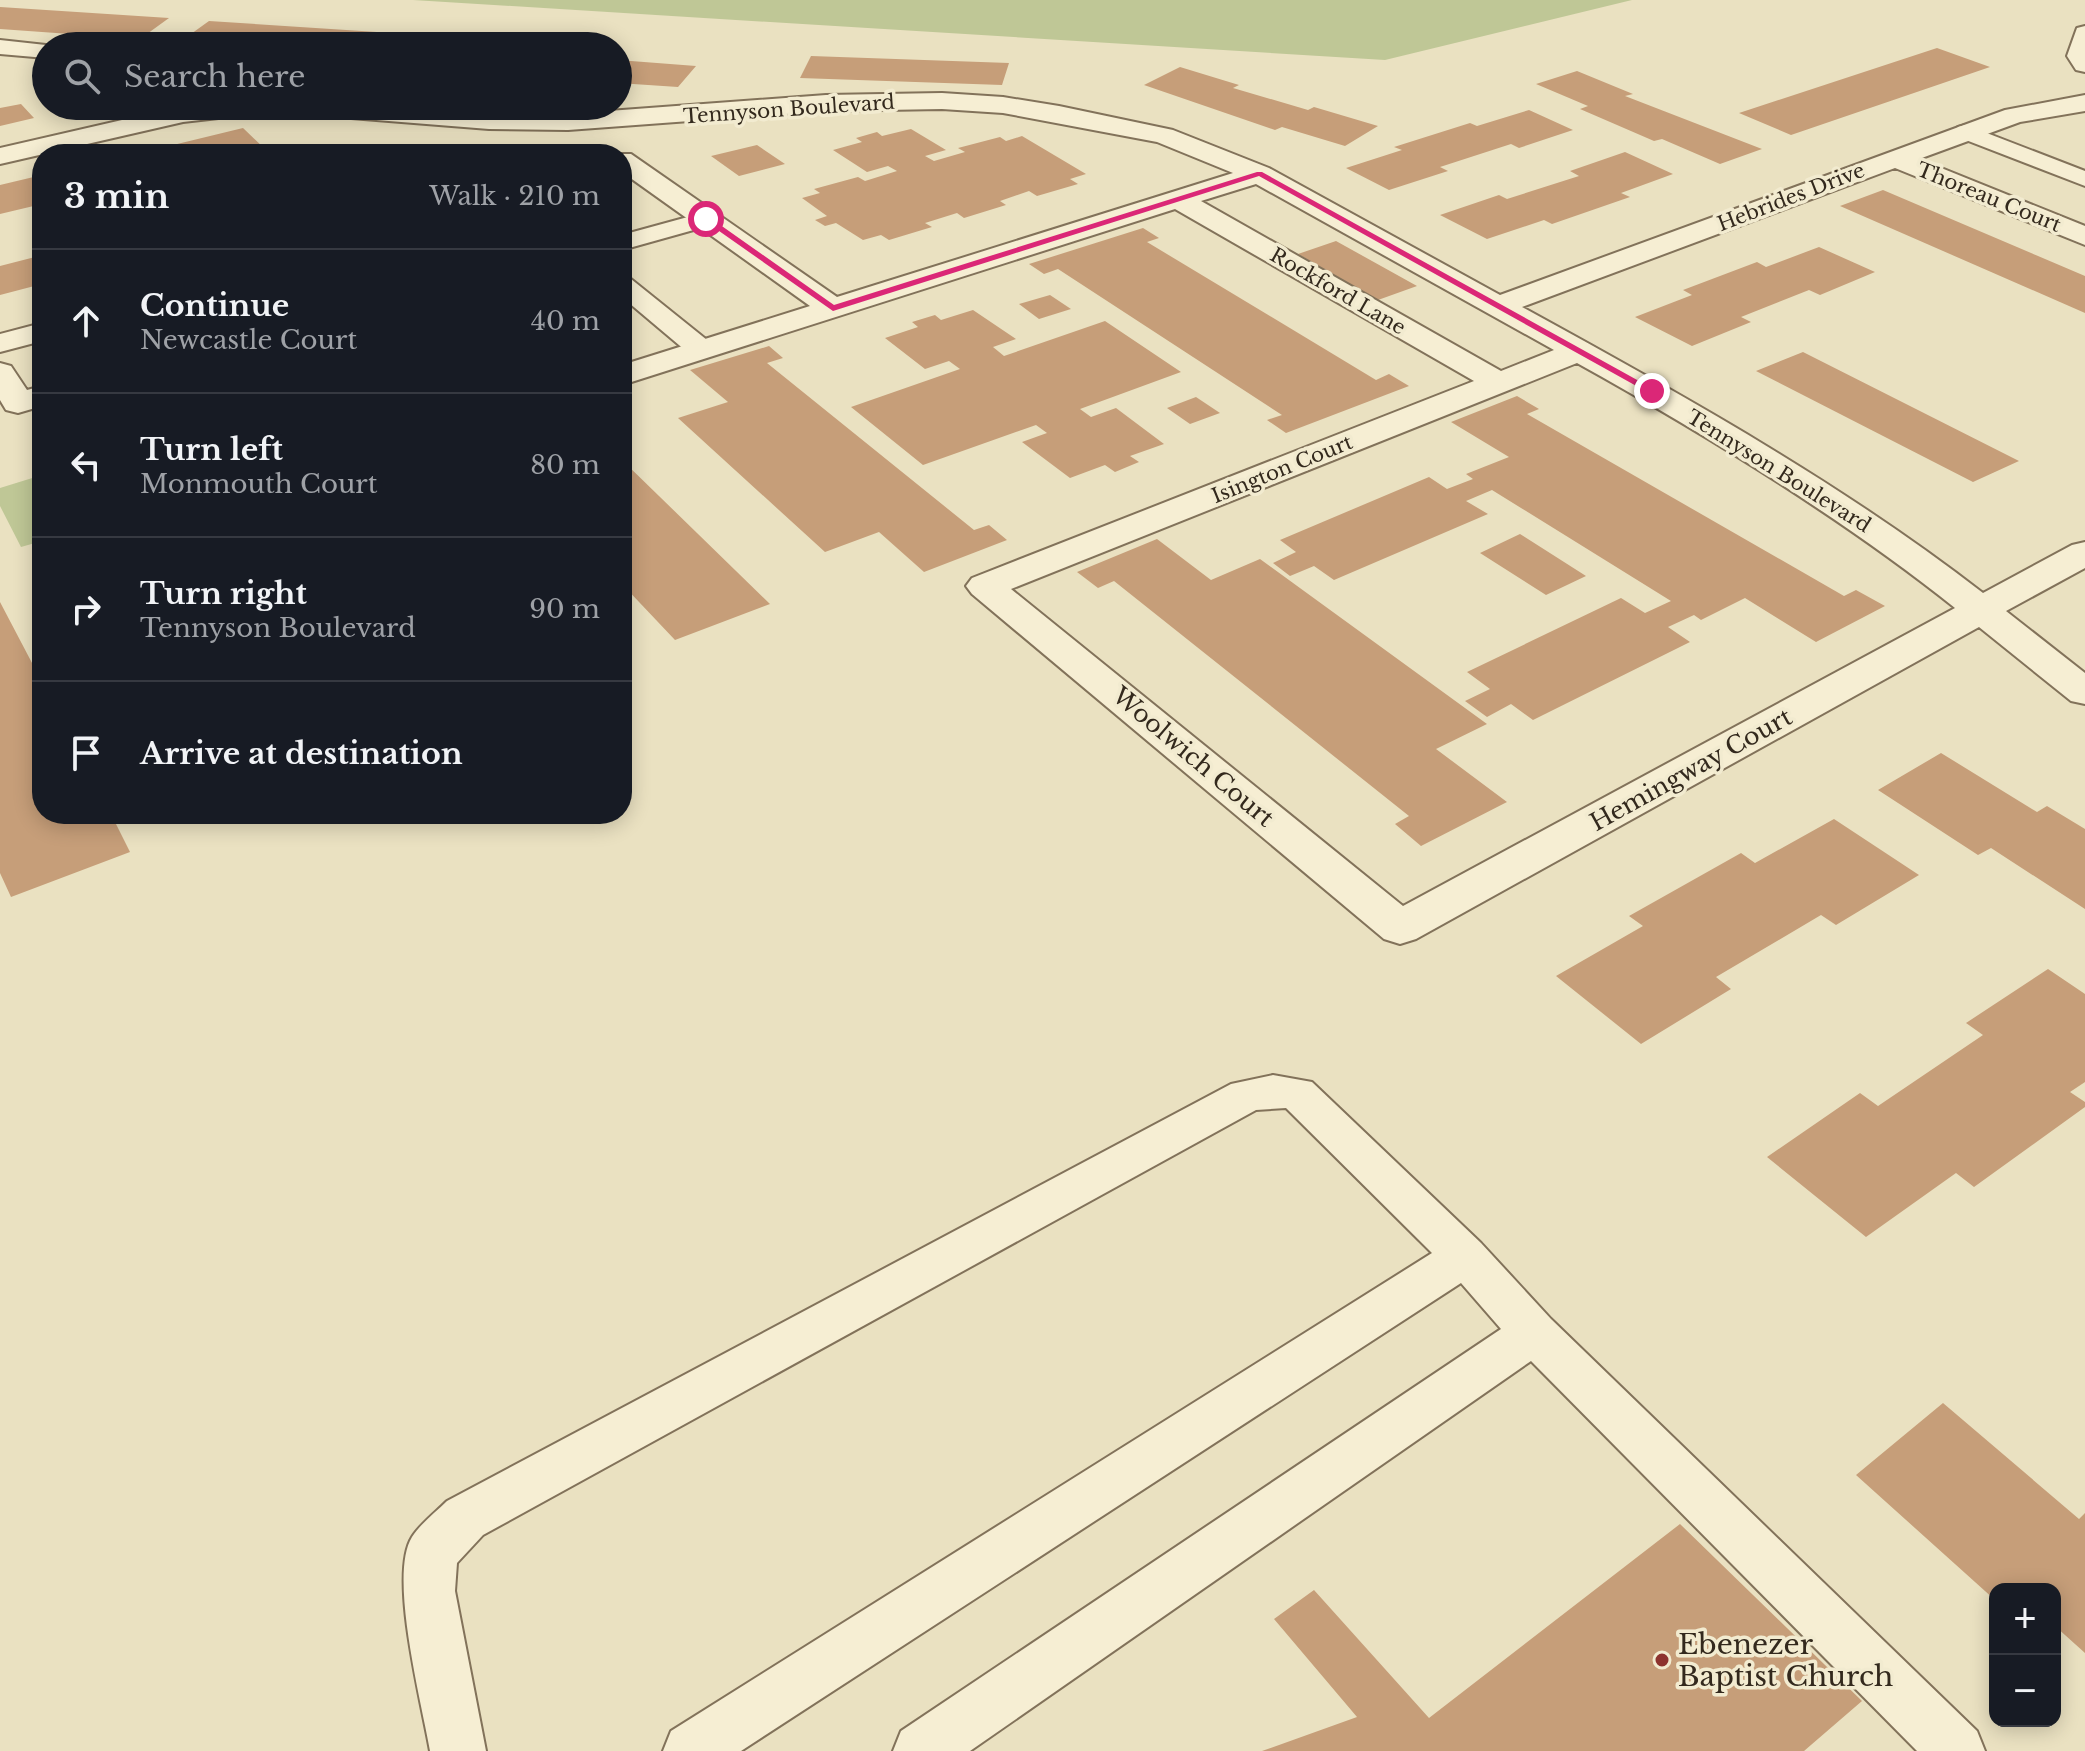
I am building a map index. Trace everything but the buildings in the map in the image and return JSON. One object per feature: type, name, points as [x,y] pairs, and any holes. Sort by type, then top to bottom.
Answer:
[{"type":"street","points":[[2085,33],[2079,56],[2085,65]]},
{"type":"street","points":[[0,47],[32,50]]},
{"type":"street","name":"Tennyson Boulevard","points":[[632,118],[881,100],[1003,105],[1113,123],[1164,136],[1259,174],[1652,391],[1901,547],[2085,692]]},
{"type":"street","name":"Hebrides Drive","points":[[1500,305],[2014,115],[2085,103]]},
{"type":"street","points":[[52,144],[157,120]]},
{"type":"street","name":"Tennyson Boulevard","points":[[480,120],[596,120]]},
{"type":"street","points":[[568,122],[600,144]]},
{"type":"street","points":[[0,156],[32,149]]},
{"type":"street","name":"Thoreau Court","points":[[1893,158],[2085,236]]},
{"type":"street","points":[[632,167],[833,308]]},
{"type":"street","points":[[632,372],[1259,174]]},
{"type":"street","name":"Rockford Lane","points":[[1177,199],[1500,383]]},
{"type":"street","points":[[0,343],[32,335]]},
{"type":"street","name":"Isington Court","points":[[985,586],[1579,351]]},
{"type":"street","points":[[0,373],[18,403],[32,399]]},
{"type":"street","name":"Hemingway Court","points":[[1400,928],[1578,834],[2085,553]]},
{"type":"street","name":"Woolwich Court","points":[[985,586],[1400,928]]},
{"type":"lane","points":[[1966,132],[2085,179]]},
{"type":"lane","points":[[632,240],[706,219]]},
{"type":"lane","points":[[632,292],[702,350]]},
{"type":"lane","points":[[458,1751],[429,1591],[431,1553],[465,1518],[1246,1096],[1273,1091],[1297,1093],[1465,1256],[1534,1333],[1957,1751]]},
{"type":"lane","points":[[691,1751],[1465,1256]]},
{"type":"lane","points":[[921,1751],[1534,1333]]},
{"type":"green space","points":[[413,0],[1632,0],[1385,60]]},
{"type":"green space","points":[[32,478],[32,544],[21,547],[0,506],[0,488]]},
{"type":"place","name":"Ebenezer Baptist Church","points":[[1662,1660]]},
{"type":"route","points":[[706,219],[833,308],[1259,174],[1652,391]]}]
